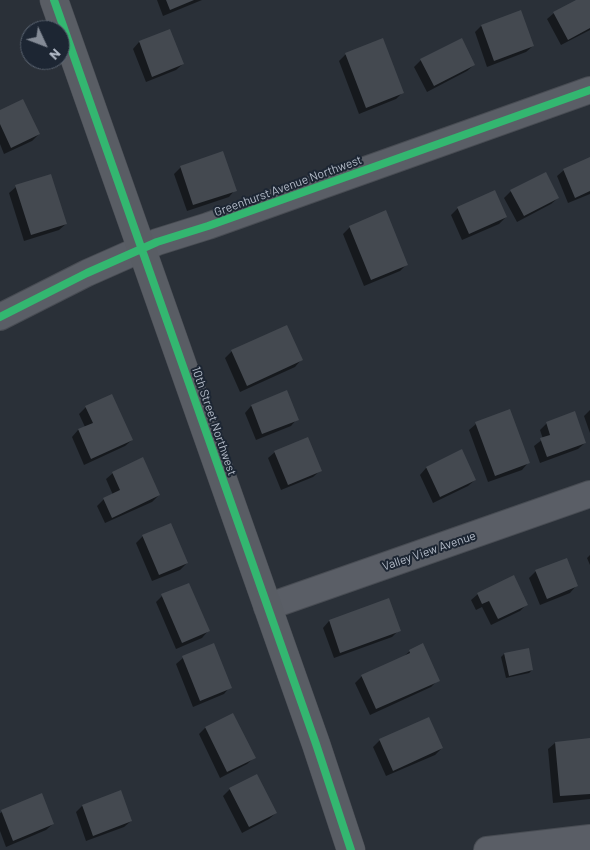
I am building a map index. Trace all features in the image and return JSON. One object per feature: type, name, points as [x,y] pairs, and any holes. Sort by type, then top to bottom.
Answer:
[{"type":"main road","name":"10th Street Northwest","points":[[54,0],[316,744],[351,850]]},
{"type":"street","name":"Greenhurst Avenue Northwest","points":[[0,317],[141,248],[590,90]]},
{"type":"street","name":"Valley View Avenue","points":[[267,607],[590,494]]},
{"type":"street","points":[[488,850],[590,838]]},
{"type":"building","points":[[166,0],[194,0],[170,10]]},
{"type":"building","points":[[576,0],[590,0],[590,28],[568,40],[553,12]]},
{"type":"building","points":[[521,10],[534,46],[494,61],[481,25]]},
{"type":"building","points":[[170,29],[184,64],[152,77],[139,41]]},
{"type":"building","points":[[383,38],[404,93],[366,108],[345,53]]},
{"type":"building","points":[[462,38],[475,65],[434,86],[420,59]]},
{"type":"building","points":[[23,99],[40,134],[11,148],[0,124],[0,110]]},
{"type":"building","points":[[223,151],[237,191],[193,205],[180,166]]},
{"type":"building","points":[[590,157],[590,191],[575,198],[563,169]]},
{"type":"building","points":[[546,172],[559,198],[524,216],[510,190]]},
{"type":"building","points":[[51,174],[67,224],[31,235],[15,185]]},
{"type":"building","points":[[495,190],[507,217],[469,234],[457,207]]},
{"type":"building","points":[[386,210],[408,265],[371,280],[349,226]]},
{"type":"building","points":[[287,325],[303,360],[247,386],[231,350]]},
{"type":"building","points":[[287,390],[299,420],[262,434],[251,405]]},
{"type":"building","points":[[112,394],[133,440],[91,459],[78,429],[93,423],[85,406]]},
{"type":"building","points":[[510,409],[530,463],[495,476],[475,422]]},
{"type":"building","points":[[575,411],[586,443],[547,457],[540,438],[550,435],[546,422]]},
{"type":"building","points":[[308,437],[322,471],[288,485],[274,451]]},
{"type":"building","points":[[462,449],[476,480],[440,497],[426,467]]},
{"type":"building","points":[[143,457],[160,495],[112,518],[103,498],[120,490],[112,472]]},
{"type":"building","points":[[171,523],[188,563],[159,575],[142,535]]},
{"type":"building","points":[[567,558],[578,586],[547,599],[535,570]]},
{"type":"building","points":[[514,575],[528,605],[498,619],[489,601],[482,604],[477,593]]},
{"type":"building","points":[[189,583],[210,631],[182,643],[161,594]]},
{"type":"building","points":[[389,598],[401,631],[340,653],[329,620]]},
{"type":"building","points":[[214,643],[232,688],[200,701],[182,656]]},
{"type":"building","points":[[423,643],[440,681],[376,709],[361,675],[410,653],[409,650]]},
{"type":"building","points":[[529,648],[533,670],[509,676],[504,653]]},
{"type":"building","points":[[233,713],[256,758],[227,772],[205,727]]},
{"type":"building","points":[[429,717],[443,748],[393,771],[379,739]]},
{"type":"building","points":[[590,738],[590,794],[560,796],[555,742]]},
{"type":"building","points":[[257,774],[277,813],[249,827],[229,788]]},
{"type":"building","points":[[121,790],[132,821],[93,836],[82,805]]},
{"type":"building","points":[[42,793],[54,824],[13,841],[1,810]]},
{"type":"cycle path","points":[[54,0],[316,744],[351,850]]},
{"type":"cycle path","points":[[0,317],[87,273],[157,242],[208,226],[590,90]]}]
